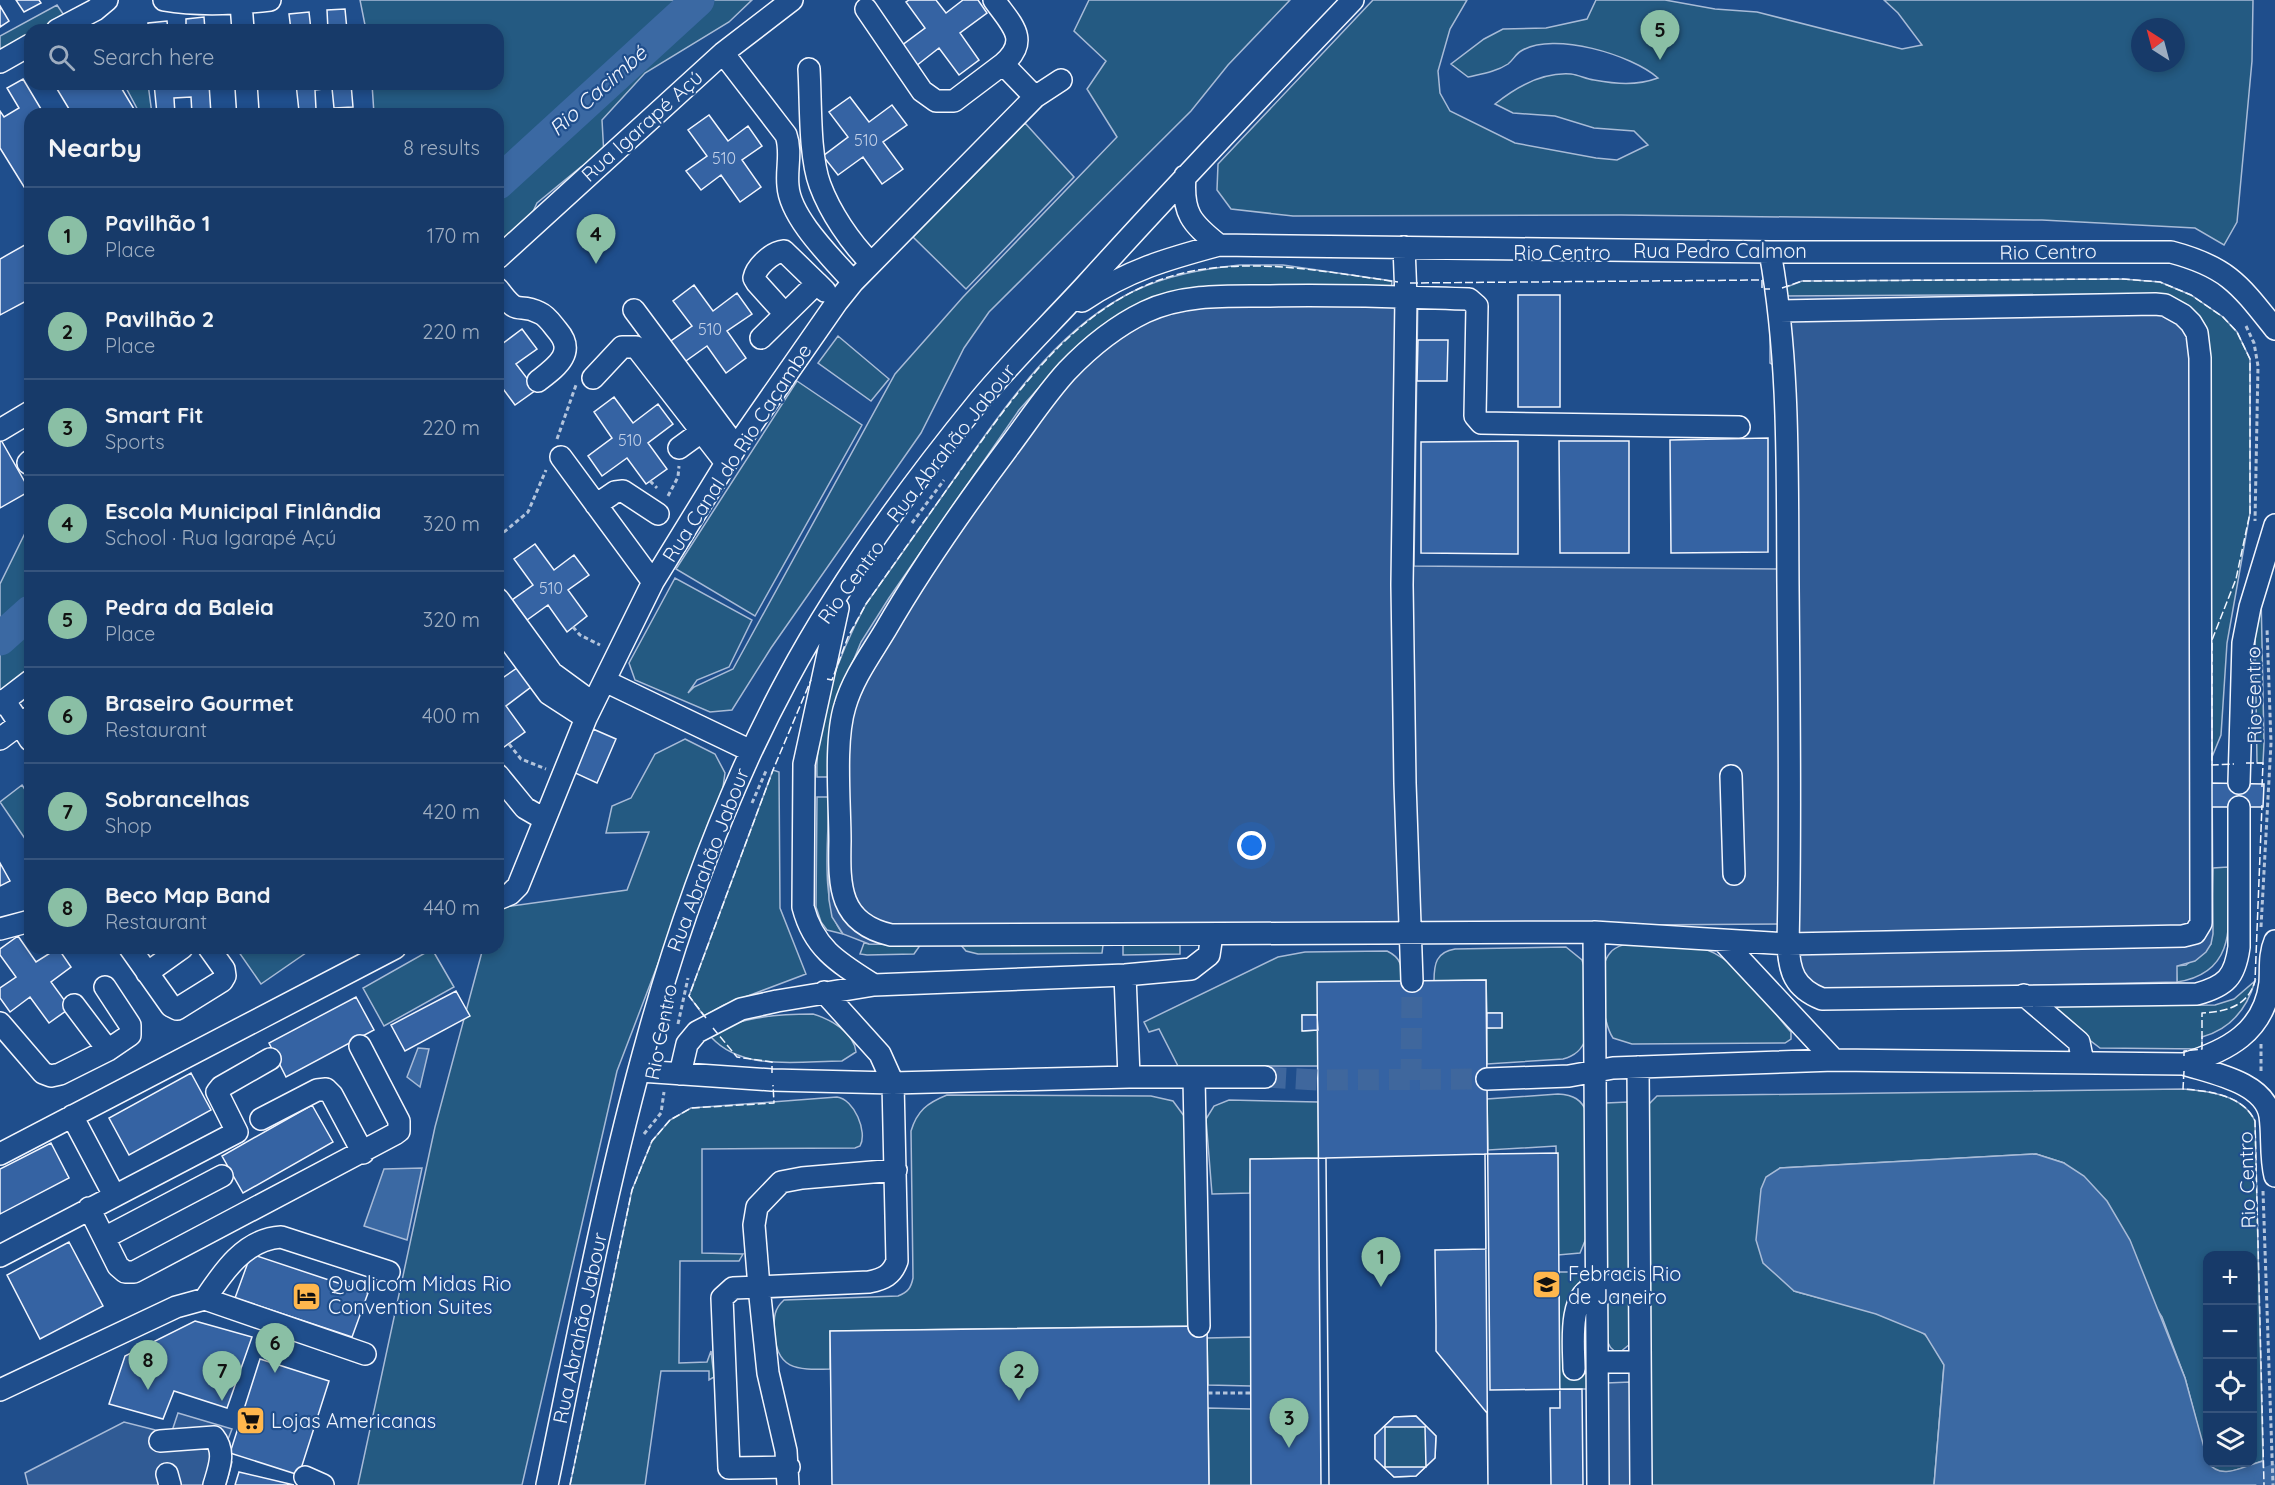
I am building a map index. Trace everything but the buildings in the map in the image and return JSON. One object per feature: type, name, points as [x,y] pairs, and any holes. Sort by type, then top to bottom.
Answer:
[{"type":"street","points":[[78,18],[92,0]]},
{"type":"street","points":[[68,24],[95,10],[107,0]]},
{"type":"street","points":[[164,0],[241,3],[270,0]]},
{"type":"street","name":"Rua Igarapé Açú","points":[[504,253],[723,52],[792,0]]},
{"type":"street","points":[[866,9],[922,91],[936,102],[954,101],[1016,53],[1018,42],[1013,26],[994,0]]},
{"type":"street","name":"Rua Abrahão Jabour","points":[[547,1485],[607,1198],[668,961],[725,808],[788,678],[847,576],[981,399],[1185,176],[1353,0]]},
{"type":"street","points":[[241,3],[243,24]]},
{"type":"street","points":[[0,62],[24,48]]},
{"type":"street","points":[[723,52],[786,135],[789,147],[788,188],[799,216],[854,282]]},
{"type":"street","points":[[1003,64],[1035,97]]},
{"type":"street","points":[[809,69],[815,160],[820,184],[836,216],[871,263]]},
{"type":"street","name":"Rua Canal do Rio Caçambe","points":[[504,897],[518,886],[589,711],[653,582],[731,455],[837,302],[854,282],[1035,97],[1061,80]]},
{"type":"street","points":[[246,90],[248,108]]},
{"type":"street","points":[[1185,176],[1186,210],[1197,227],[1219,245]]},
{"type":"street","name":"Rua Abrahão Jabour","points":[[1054,320],[1105,285],[1149,264],[1219,245]]},
{"type":"street","name":"Rua Pedro Calmon","points":[[1219,245],[1770,252],[2171,252],[2199,259],[2231,277],[2275,329]]},
{"type":"street","points":[[1404,247],[1406,297],[1402,585],[1412,981]]},
{"type":"street","points":[[785,314],[754,279],[757,270],[774,254],[784,251],[837,302]]},
{"type":"street","points":[[1770,252],[1780,311],[1784,358],[1788,527],[1788,944],[1789,967],[1793,979],[1803,989],[1822,999],[2197,994],[2214,990],[2228,979],[2236,968],[2239,947],[2239,807]]},
{"type":"street","points":[[761,338],[817,283]]},
{"type":"street","points":[[1739,427],[1481,423],[1475,416],[1476,303],[1469,299],[1355,294],[1207,297],[1170,303],[1123,325],[1090,349],[1067,371],[1034,412],[942,540],[852,684],[843,709],[840,745],[841,886],[854,915],[870,930],[891,934],[1212,935],[1594,932],[1788,944],[2183,936],[2190,935],[2199,929],[2201,923],[2202,836],[2201,451],[2197,333],[2183,315],[2165,305],[1780,311]]},
{"type":"street","points":[[504,298],[509,305],[517,310],[543,314],[563,337],[567,348],[564,357],[538,381]]},
{"type":"street","points":[[634,310],[731,455]]},
{"type":"street","points":[[592,378],[622,347],[636,347],[701,432],[731,455]]},
{"type":"street","points":[[0,430],[24,416]]},
{"type":"street","points":[[679,448],[701,432]]},
{"type":"street","points":[[561,457],[653,582]]},
{"type":"street","points":[[596,505],[615,492],[623,491],[658,514]]},
{"type":"street","points":[[2239,783],[2243,643],[2265,523]]},
{"type":"street","points":[[847,576],[830,635],[804,764],[802,889],[808,928],[820,946],[841,964],[874,986]]},
{"type":"street","points":[[504,607],[552,674],[589,711]]},
{"type":"street","points":[[504,633],[549,694],[589,711]]},
{"type":"street","points":[[605,681],[751,751]]},
{"type":"street","points":[[24,686],[2,702],[24,724]]},
{"type":"street","points":[[0,739],[24,728]]},
{"type":"street","points":[[1731,776],[1734,874]]},
{"type":"street","points":[[504,782],[525,808],[544,819]]},
{"type":"street","points":[[0,929],[24,923]]},
{"type":"street","points":[[1594,932],[1598,1485]]},
{"type":"street","points":[[674,1073],[687,1044],[697,1032],[741,1009],[824,992],[874,986],[1125,975],[1191,969],[1209,955],[1212,935]]},
{"type":"street","points":[[2184,1064],[2232,1045],[2258,1021],[2267,999],[2271,950],[2268,939]]},
{"type":"street","points":[[1722,940],[1834,1060]]},
{"type":"street","points":[[134,954],[171,1006],[177,1009],[222,981],[225,976],[224,969],[213,954]]},
{"type":"street","points":[[147,973],[174,954]]},
{"type":"street","points":[[0,1154],[383,954]]},
{"type":"street","points":[[1125,975],[1129,1077]]},
{"type":"street","points":[[0,1023],[34,1064],[43,1073],[51,1076],[108,1050],[130,1035],[130,1025],[105,987]]},
{"type":"street","points":[[824,992],[880,1054],[893,1083],[896,1170],[897,1261],[893,1272],[882,1279],[869,1282],[759,1287],[733,1288],[722,1298],[729,1477],[788,1476],[768,1373],[759,1287],[754,1226],[757,1207],[782,1182],[802,1178],[896,1170]]},
{"type":"street","points":[[2024,995],[2079,1042],[2083,1062]]},
{"type":"street","points":[[74,1005],[108,1050]]},
{"type":"street","points":[[89,1208],[118,1266],[125,1272],[134,1272],[363,1153],[395,1134],[400,1126],[360,1047]]},
{"type":"street","points":[[0,1256],[237,1132],[217,1092],[221,1087],[270,1059]]},
{"type":"street","points":[[1487,1079],[1569,1076],[1638,1067],[1834,1060],[2184,1064],[2224,1076],[2259,1094],[2269,1108],[2269,1181]]},
{"type":"street","points":[[1638,1067],[1641,1485]]},
{"type":"street","points":[[640,1071],[772,1080],[893,1083],[1129,1077],[1264,1077]]},
{"type":"street","points":[[1194,1078],[1199,1326]]},
{"type":"street","points":[[261,1119],[317,1090],[326,1089],[332,1095],[363,1153]]},
{"type":"street","points":[[72,1116],[114,1195]]},
{"type":"street","points":[[104,1238],[222,1176]]},
{"type":"street","points":[[205,1299],[228,1265],[271,1237],[281,1237],[389,1272]]},
{"type":"street","points":[[1574,1370],[1574,1317],[1585,1294],[1597,1287],[1638,1286]]},
{"type":"street","points":[[0,1390],[176,1307],[205,1299],[365,1354]]},
{"type":"street","points":[[1597,1362],[1639,1362]]},
{"type":"street","points":[[160,1441],[198,1436],[214,1437],[218,1442],[221,1461],[214,1485]]},
{"type":"path","points":[[2241,316],[2254,343],[2258,366],[2265,523]]},
{"type":"path","points":[[658,514],[678,477],[679,448]]},
{"type":"path","points":[[909,528],[950,472]]},
{"type":"path","name":"Rio Centro","points":[[2267,619],[2271,743],[2268,939]]},
{"type":"path","points":[[573,627],[580,635],[602,646]]},
{"type":"path","points":[[509,744],[521,759],[548,770]]},
{"type":"path","points":[[749,811],[768,768]]},
{"type":"path","name":"Rio Centro","points":[[678,1026],[690,967]]},
{"type":"path","points":[[2258,1021],[2261,1042],[2259,1094]]},
{"type":"path","name":"Rio Centro","points":[[642,1139],[661,1113],[674,1073]]},
{"type":"path","name":"Rio Centro","points":[[2269,1181],[2273,1485]]},
{"type":"path","points":[[1208,1393],[1251,1393]]},
{"type":"shaded area","points":[[360,0],[752,0],[729,22],[645,73],[602,120],[604,156],[581,167],[537,203],[525,229],[504,246],[504,108],[374,108],[372,90],[504,90],[504,24],[365,24]]},
{"type":"shaded area","points":[[1089,0],[1290,0],[1228,65],[1191,111],[989,312],[964,348],[921,433],[771,648],[732,710],[710,712],[635,680],[629,663],[675,578],[752,620],[729,667],[697,680],[688,693],[694,687],[733,669],[895,374],[963,297],[1117,137],[1087,89],[1106,61],[1074,31]]},
{"type":"shaded area","points":[[1373,0],[1467,0],[1450,29],[1438,71],[1440,93],[1450,111],[1515,143],[1617,160],[1648,145],[1634,131],[1594,128],[1555,116],[1513,113],[1495,104],[1530,82],[1550,75],[1571,74],[1626,84],[1658,78],[1646,69],[1592,48],[1553,44],[1535,45],[1521,51],[1503,67],[1468,77],[1451,64],[1484,39],[1503,29],[1546,28],[1587,19],[1596,0],[1665,0],[1715,9],[1757,12],[1902,49],[1922,45],[1898,13],[1884,0],[2253,0],[2252,61],[2237,222],[2224,245],[2195,228],[2042,220],[1621,215],[1293,216],[1231,209],[1217,190],[1218,164]]},
{"type":"shaded area","points":[[57,5],[70,24],[24,24],[24,57],[0,71],[0,36]]},
{"type":"shaded area","points":[[127,90],[149,90],[151,108],[137,108]]},
{"type":"shaded area","points":[[1025,123],[1074,177],[966,289],[913,237]]},
{"type":"shaded area","points":[[1240,265],[1283,265],[1392,281],[1391,291],[828,777],[817,777],[820,732],[830,687],[846,644],[866,604],[1017,393],[1037,369],[1082,325],[1134,291],[1173,277]]},
{"type":"shaded area","points":[[2123,279],[2160,282],[2191,295],[2223,317],[2237,332],[2250,359],[2250,513],[2227,643],[2221,735],[2212,757],[2210,417],[1784,295],[1784,288],[1802,281]]},
{"type":"shaded area","points":[[1418,291],[1414,566],[1780,569],[1780,369],[1770,363],[1770,296],[2153,294],[2193,314],[2210,417],[2213,934],[2206,952],[2195,961],[2177,966],[2177,982],[1819,990],[1805,982],[1791,924],[1180,928],[1180,945],[869,944],[843,934],[832,917],[829,900],[828,777],[843,686],[861,642],[889,598],[1019,410],[1051,374],[1143,306]]},
{"type":"shaded area","points":[[838,336],[889,379],[871,401],[818,363]]},
{"type":"shaded area","points":[[797,381],[862,425],[755,616],[676,569]]},
{"type":"shaded area","points":[[24,535],[24,685],[0,701],[0,584]]},
{"type":"shaded area","points":[[2261,594],[2264,743],[2263,763],[2257,763],[2255,630]]},
{"type":"shaded area","points":[[685,739],[715,754],[725,773],[719,815],[677,914],[617,1071],[522,1485],[358,1485],[435,1127],[481,954],[504,954],[504,907],[627,890],[649,832],[606,833],[612,806],[631,798],[655,754]]},
{"type":"shaded area","points":[[773,770],[779,772],[780,908],[806,974],[724,1005],[704,1016],[689,996]]},
{"type":"shaded area","points":[[22,785],[24,788],[24,837],[0,802]]},
{"type":"shaded area","points":[[817,797],[829,797],[828,888],[836,922],[843,934],[827,930],[821,922],[816,907]]},
{"type":"shaded area","points":[[2228,867],[2229,923],[2221,954],[2212,967],[2198,976],[2177,982],[2176,966],[2186,965],[2211,944],[2213,868]]},
{"type":"shaded area","points":[[864,943],[921,944],[914,954],[867,955],[860,954]]},
{"type":"shaded area","points":[[960,944],[1103,945],[1102,953],[978,954],[966,951]]},
{"type":"shaded area","points":[[1123,944],[1180,945],[1180,954],[1123,955]]},
{"type":"shaded area","points":[[1626,944],[1687,945],[1718,955],[1752,985],[1791,1032],[1791,1039],[1785,1043],[1632,1044],[1613,1038],[1606,1020],[1602,996],[1603,971],[1612,951]]},
{"type":"shaded area","points":[[1566,947],[1582,960],[1585,969],[1586,1038],[1580,1049],[1563,1059],[1487,1064],[1487,1028],[1502,1027],[1502,1013],[1487,1013],[1486,980],[1434,981],[1437,960],[1444,953],[1455,949]]},
{"type":"shaded area","points":[[1387,951],[1400,963],[1402,981],[1317,1015],[1302,1015],[1303,1031],[1318,1030],[1318,1066],[1178,1066],[1159,1029],[1149,1032],[1144,1022],[1278,957],[1305,952]]},
{"type":"shaded area","points":[[240,954],[304,954],[261,984]]},
{"type":"shaded area","points":[[423,954],[435,954],[454,987],[384,1026],[363,988]]},
{"type":"shaded area","points":[[2255,981],[2252,991],[2236,1016],[2221,1029],[2202,1037],[2202,1049],[2100,1048],[2045,1006],[2215,1005],[2234,999]]},
{"type":"shaded area","points":[[813,1014],[840,1027],[851,1038],[856,1052],[842,1061],[772,1062],[739,1056],[724,1048],[711,1037],[720,1030],[745,1020]]},
{"type":"shaded area","points":[[418,1048],[429,1049],[420,1087],[407,1077]]},
{"type":"shaded area","points":[[2183,1089],[2214,1093],[2234,1100],[2250,1112],[2255,1121],[2263,1461],[2257,1463],[2257,1251],[2203,1251],[2203,1447],[2185,1378],[2162,1317],[2064,1163],[2036,1154],[1780,1168],[1794,1291],[1862,1308],[1912,1326],[1927,1337],[1940,1356],[1944,1365],[1934,1485],[1649,1485],[1649,1104],[1657,1096]]},
{"type":"shaded area","points":[[1558,1094],[1576,1099],[1588,1114],[1587,1236],[1580,1253],[1558,1255],[1556,1146],[1488,1150],[1487,1099]]},
{"type":"shaded area","points":[[947,1095],[1151,1096],[1173,1101],[1187,1120],[1188,1326],[830,1331],[830,1369],[798,1368],[784,1360],[776,1343],[774,1325],[776,1310],[784,1300],[898,1296],[910,1287],[913,1278],[911,1131],[916,1118],[924,1108]]},
{"type":"shaded area","points":[[837,1097],[849,1104],[858,1117],[862,1133],[860,1146],[855,1148],[702,1149],[702,1253],[743,1254],[739,1261],[680,1261],[679,1363],[707,1362],[711,1351],[714,1377],[709,1380],[709,1371],[661,1371],[645,1485],[570,1485],[632,1190],[652,1141],[670,1120],[691,1108]]},
{"type":"shaded area","points":[[1229,1100],[1318,1102],[1319,1158],[1251,1159],[1250,1193],[1212,1194],[1206,1119],[1214,1106]]},
{"type":"shaded area","points":[[1628,1102],[1629,1274],[1625,1279],[1610,1279],[1606,1270],[1606,1103]]},
{"type":"shaded area","points":[[2036,1154],[2064,1163],[2084,1176],[2107,1201],[2130,1240],[2185,1378],[2203,1444],[2203,1467],[2212,1467],[2226,1472],[2244,1467],[2257,1467],[2257,1463],[2263,1461],[2264,1485],[1934,1485],[1944,1365],[1925,1334],[1876,1314],[1794,1291],[1763,1263],[1756,1240],[1761,1189],[1766,1177],[1780,1168]]},
{"type":"shaded area","points":[[422,1168],[407,1240],[364,1226],[384,1169]]},
{"type":"shaded area","points":[[1559,1272],[1580,1272],[1581,1315],[1587,1311],[1589,1389],[1559,1389]]},
{"type":"shaded area","points":[[1613,1293],[1626,1295],[1629,1300],[1630,1344],[1619,1353],[1609,1345],[1605,1331],[1606,1301]]},
{"type":"shaded area","points":[[1251,1337],[1251,1386],[1208,1385],[1207,1338]]},
{"type":"shaded area","points":[[1631,1382],[1633,1485],[1607,1485],[1606,1383]]},
{"type":"shaded area","points":[[1208,1408],[1251,1409],[1251,1485],[1209,1485]]},
{"type":"shaded area","points":[[178,1413],[232,1429],[223,1452],[232,1462],[226,1485],[28,1485],[25,1473],[124,1422],[171,1434]]},
{"type":"shaded area","points":[[1416,1416],[1436,1436],[1435,1458],[1416,1476],[1394,1477],[1375,1459],[1375,1435],[1394,1417]]},
{"type":"shaded area","points":[[2211,1467],[2245,1467],[2226,1472]]},
{"type":"waterway","name":"Rio Cacimbé","points":[[504,178],[698,0]]},
{"type":"waterway","name":"Rio Cacimbé","points":[[0,639],[24,617]]},
{"type":"waterway","points":[[2264,1478],[2275,1474]]},
{"type":"tunnel","points":[[1411,1080],[1412,981]]},
{"type":"tunnel","points":[[1265,1077],[1318,1080],[1487,1079]]},
{"type":"fence","points":[[827,679],[832,680],[848,637],[866,604],[1006,407],[1061,344],[1092,318],[1126,295],[1164,279],[1205,269],[1278,267],[1398,282]]},
{"type":"fence","points":[[1782,288],[1802,281],[2123,279],[2160,282],[2191,295],[2223,317],[2237,332],[2250,359],[2250,513],[2236,579],[2212,640],[2212,765],[2234,764]]},
{"type":"fence","points":[[1410,283],[1762,280],[1762,289],[1770,289]]},
{"type":"fence","points":[[706,1018],[689,996],[773,770],[811,680]]},
{"type":"fence","points":[[2246,763],[2263,763],[2262,787]]},
{"type":"fence","points":[[2184,1056],[2184,1051],[2202,1049],[2202,1013],[2235,1006],[2252,990],[2255,981],[2262,805]]},
{"type":"fence","points":[[713,1028],[737,1057],[772,1062],[772,1073]]},
{"type":"fence","points":[[2184,1071],[2183,1089],[2214,1093],[2234,1100],[2250,1112],[2255,1121],[2264,1485]]},
{"type":"fence","points":[[570,1485],[632,1190],[652,1141],[670,1120],[691,1108],[774,1103],[773,1085]]},
{"type":"place","name":"Pedra da Baleia","points":[[1660,60]]},
{"type":"place","name":"Escola Municipal Finlândia","points":[[596,264]]},
{"type":"place","name":"Febracis Rio de Janeiro","points":[[1547,1285]]},
{"type":"place","name":"Pavilhão 1","points":[[1381,1287]]},
{"type":"place","name":"Qualicom Midas Rio Convention Suites","points":[[307,1296]]},
{"type":"place","name":"Braseiro Gourmet","points":[[275,1373]]},
{"type":"place","name":"Beco Map Band","points":[[148,1390]]},
{"type":"place","name":"Sobrancelhas","points":[[222,1401]]},
{"type":"place","name":"Pavilhão 2","points":[[1019,1401]]},
{"type":"place","name":"Lojas Americanas","points":[[250,1421]]},
{"type":"place","name":"Smart Fit","points":[[1289,1448]]}]
